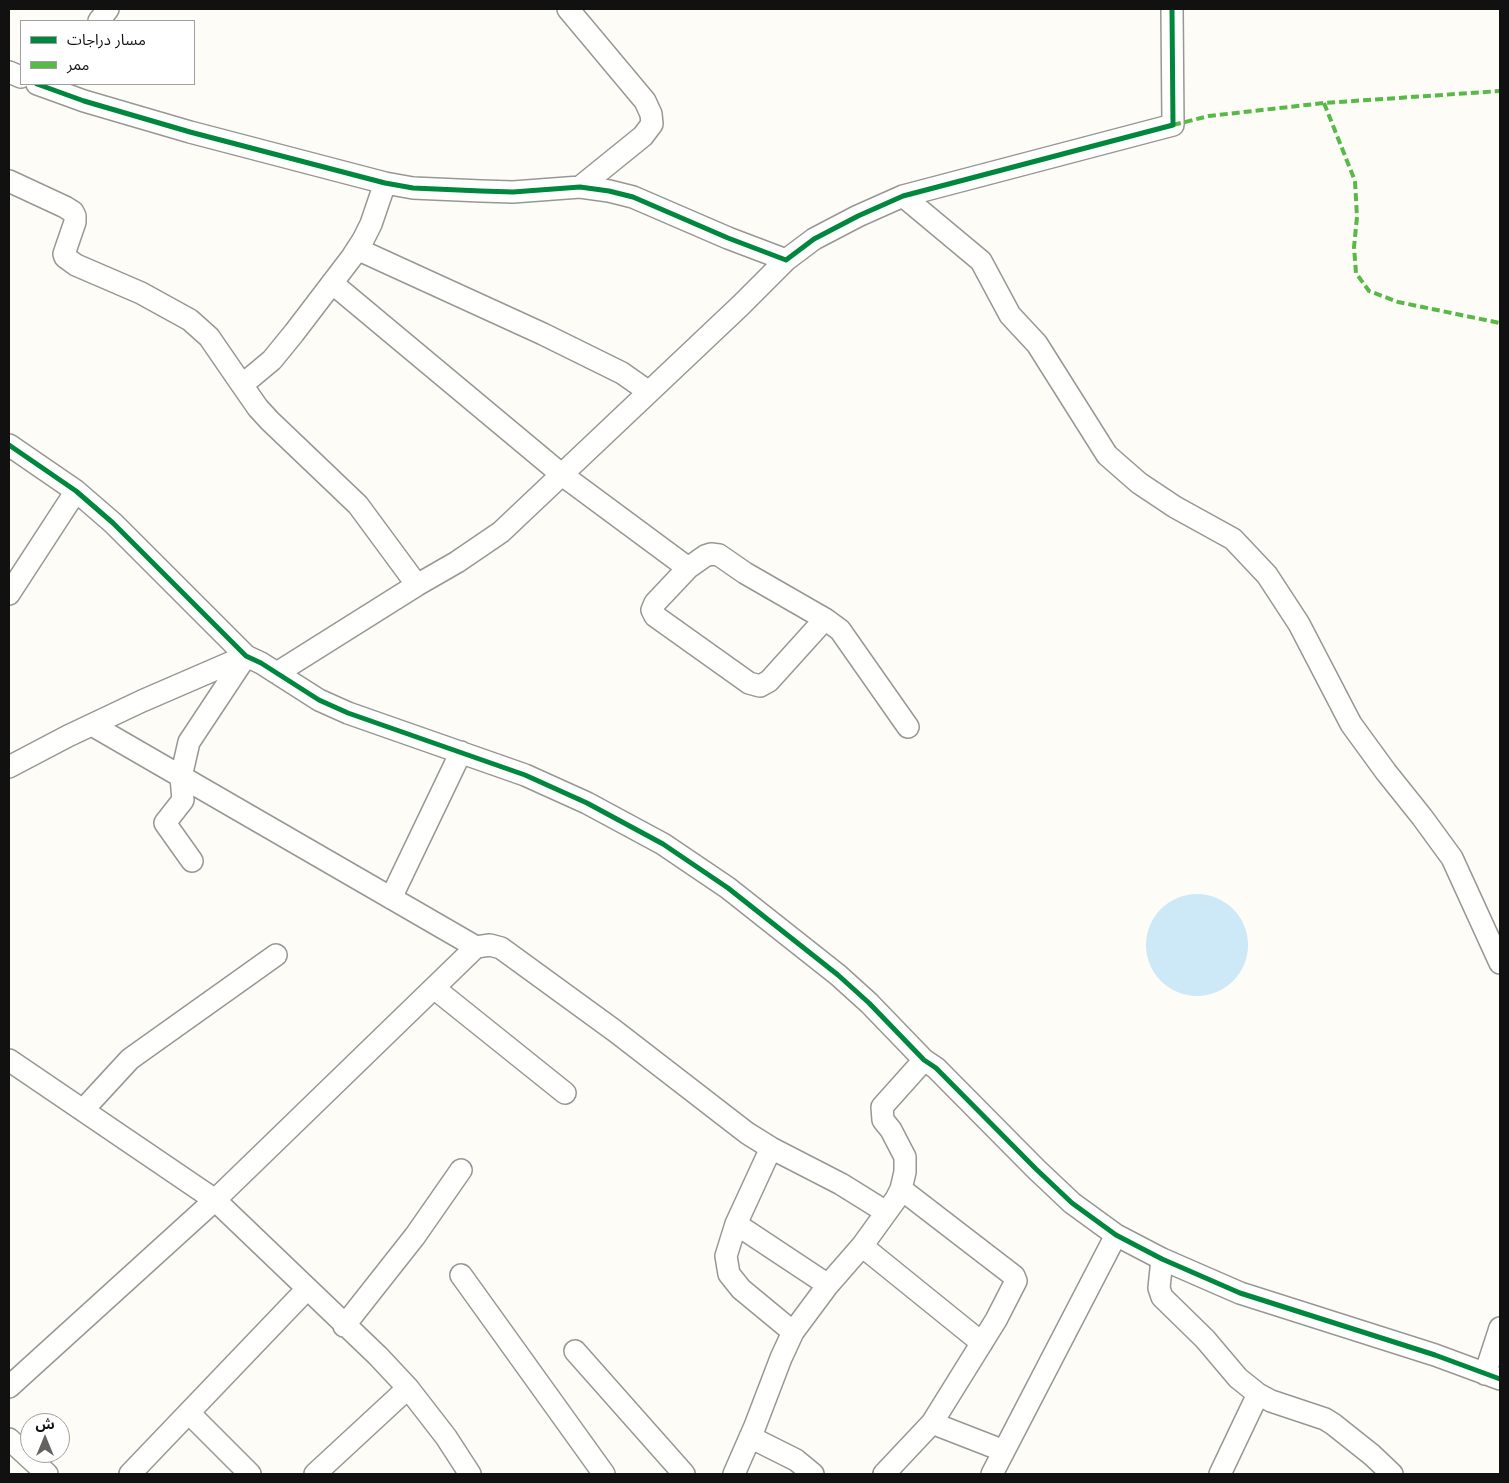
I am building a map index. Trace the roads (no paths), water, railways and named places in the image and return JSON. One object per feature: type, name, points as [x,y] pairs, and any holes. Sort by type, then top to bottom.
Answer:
[{"type":"street","points":[[100,20],[108,9]]},
{"type":"street","points":[[568,9],[645,101],[651,114],[652,124],[643,136],[580,186]]},
{"type":"street","points":[[277,673],[457,562],[501,532],[740,306],[786,260],[814,239],[858,216],[903,196],[1173,125],[1172,9]]},
{"type":"street","points":[[49,86],[84,102],[385,183],[412,188],[513,192],[580,186],[609,191],[633,197],[728,238],[786,260]]},
{"type":"street","points":[[9,181],[73,212],[75,222],[64,254],[65,257],[76,265],[141,293],[190,320],[209,337],[255,403],[270,421],[358,505],[417,585]]},
{"type":"street","points":[[242,385],[272,360],[294,334],[357,249],[371,224],[385,183]]},
{"type":"street","points":[[903,196],[981,261],[1010,314],[1037,344],[1107,455],[1139,483],[1175,508],[1233,539],[1267,575],[1299,624],[1351,724],[1452,858],[1500,963]]},
{"type":"street","points":[[357,249],[543,334],[622,373],[649,392]]},
{"type":"street","points":[[332,283],[561,474],[688,568]]},
{"type":"street","points":[[9,446],[76,491],[113,523],[246,656],[319,700],[348,713],[525,775],[587,802],[663,844],[728,888],[838,975],[924,1060],[936,1068],[989,1123],[1065,1196],[1116,1235],[1162,1259],[1240,1293],[1435,1355],[1493,1376],[1500,1328]]},
{"type":"street","points":[[9,594],[76,491]]},
{"type":"street","points":[[824,619],[769,681],[760,686],[749,683],[655,616],[652,610],[655,603],[688,568],[705,556],[711,554],[719,556],[824,619],[840,630],[908,727]]},
{"type":"street","points":[[9,767],[92,725],[246,656]]},
{"type":"street","points":[[192,861],[165,823],[182,800],[181,777],[188,742],[246,656]]},
{"type":"street","points":[[92,725],[476,947]]},
{"type":"street","points":[[391,898],[461,752]]},
{"type":"street","points":[[9,1387],[214,1200],[476,947],[490,945],[501,948],[615,1031],[748,1133],[771,1148],[841,1184],[886,1212]]},
{"type":"street","points":[[83,1110],[130,1058],[276,955]]},
{"type":"street","points":[[434,988],[565,1092]]},
{"type":"street","points":[[9,1060],[214,1200],[344,1326],[378,1356],[408,1388],[446,1437],[470,1474]]},
{"type":"street","points":[[734,1474],[771,1381],[793,1332],[828,1285],[862,1246],[901,1189],[905,1172],[905,1157],[891,1130],[883,1120],[882,1107],[924,1060]]},
{"type":"street","points":[[771,1148],[736,1224],[726,1256],[729,1274],[741,1289],[793,1332]]},
{"type":"street","points":[[344,1326],[415,1236],[461,1170]]},
{"type":"street","points":[[884,1474],[932,1423],[996,1320],[1016,1281],[1014,1276],[901,1189]]},
{"type":"street","points":[[736,1224],[828,1285]]},
{"type":"street","points":[[992,1474],[1116,1235]]},
{"type":"street","points":[[862,1246],[982,1343]]},
{"type":"street","points":[[1162,1259],[1159,1293],[1206,1338],[1238,1378],[1258,1394],[1279,1404],[1325,1419],[1372,1454],[1392,1474]]},
{"type":"street","points":[[461,1276],[604,1474]]},
{"type":"street","points":[[130,1474],[307,1289]]},
{"type":"street","points":[[574,1351],[684,1474]]},
{"type":"street","points":[[315,1474],[408,1388]]},
{"type":"street","points":[[1220,1474],[1258,1394]]},
{"type":"street","points":[[189,1413],[250,1474]]},
{"type":"street","points":[[932,1423],[1004,1451]]},
{"type":"street","points":[[750,1437],[796,1460],[813,1474]]},
{"type":"street","points":[[9,1439],[47,1474]]},
{"type":"water","points":[[1197,894],[1207,895],[1226,902],[1240,916],[1247,935],[1247,955],[1240,974],[1226,988],[1207,995],[1197,996],[1187,995],[1168,988],[1154,974],[1147,955],[1146,945],[1147,935],[1154,916],[1168,902],[1187,895]]}]
